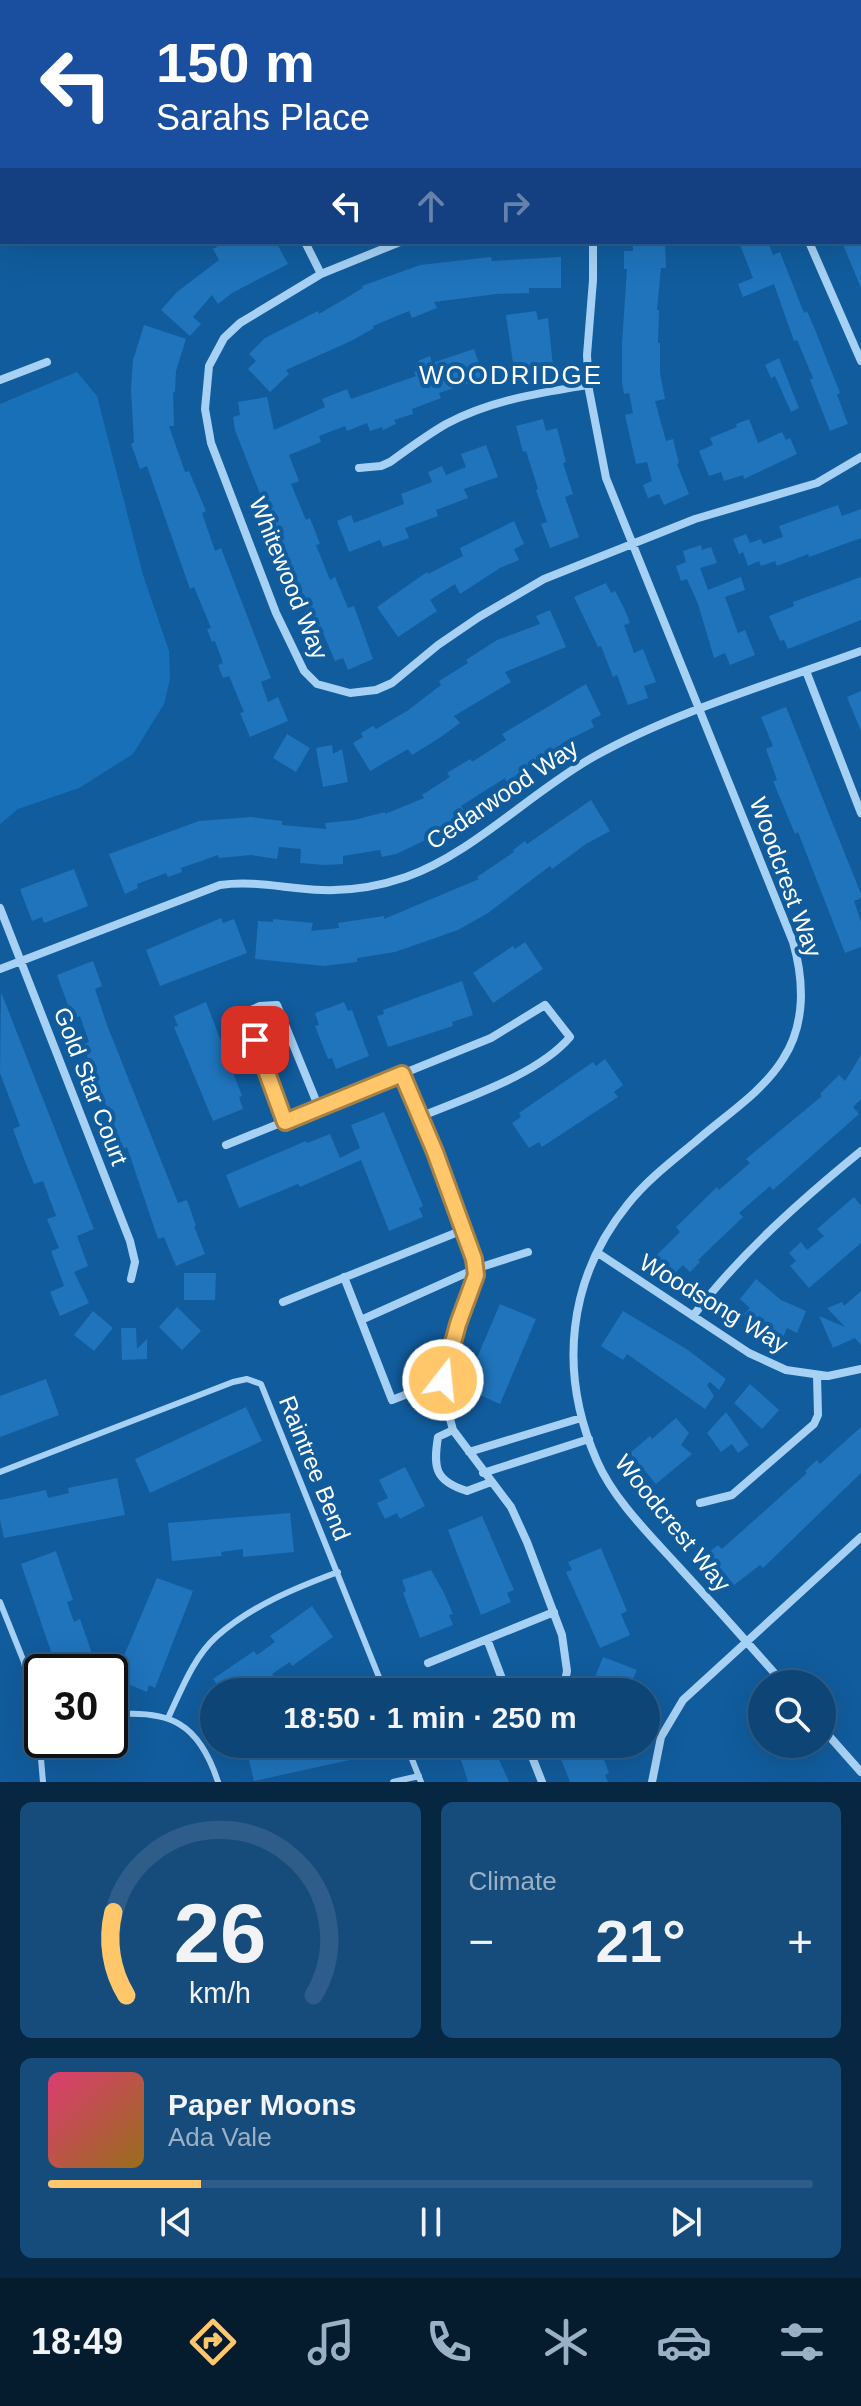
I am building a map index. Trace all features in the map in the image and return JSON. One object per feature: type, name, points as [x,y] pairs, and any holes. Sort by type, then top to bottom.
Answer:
[{"type":"street","points":[[306,244],[321,274]]},
{"type":"street","name":"Whitewood Way","points":[[395,244],[321,274],[240,323],[224,338],[209,366],[205,397],[211,443],[276,613],[310,680],[350,693],[376,690],[392,683],[438,645],[508,599],[581,562],[695,519],[807,487],[861,457]]},
{"type":"street","name":"Woodcrest Way","points":[[593,244],[588,385],[604,470],[631,544],[793,942],[801,987],[801,1008],[793,1039],[782,1062],[736,1108],[645,1185],[627,1204],[598,1253],[585,1284],[573,1338],[572,1368],[576,1401],[597,1463],[633,1515],[772,1670]]},
{"type":"street","points":[[810,244],[861,361]]},
{"type":"street","points":[[0,380],[47,362]]},
{"type":"street","points":[[359,468],[390,462],[450,422],[501,401],[588,385]]},
{"type":"street","points":[[701,710],[861,651]]},
{"type":"street","points":[[806,671],[861,813]]},
{"type":"street","name":"Cedarwood Way","points":[[0,969],[220,885],[264,883],[324,890],[380,884],[407,877],[457,852],[560,777],[597,755],[701,710]]},
{"type":"street","name":"Gold Star Court","points":[[0,908],[130,1241],[135,1262],[131,1279]]},
{"type":"street","points":[[285,1122],[244,1013],[260,1006],[277,1005],[319,1108]]},
{"type":"street","points":[[226,1145],[491,1038],[545,1005],[570,1037],[560,1049],[503,1083],[420,1117]]},
{"type":"street","points":[[402,1074],[463,1230],[476,1275],[441,1385],[453,1430],[511,1507],[562,1635],[566,1678]]},
{"type":"street","points":[[693,1316],[718,1283],[741,1260],[861,1151]]},
{"type":"street","points":[[283,1302],[463,1230]]},
{"type":"street","points":[[361,1320],[475,1269],[528,1252]]},
{"type":"street","name":"Woodsong Way","points":[[598,1253],[761,1359],[786,1370],[817,1375],[851,1373],[861,1369]]},
{"type":"street","points":[[344,1277],[392,1400],[443,1380]]},
{"type":"street","points":[[700,1503],[732,1495],[814,1424],[818,1415],[817,1375]]},
{"type":"street","points":[[469,1452],[581,1418]]},
{"type":"street","points":[[453,1430],[438,1437],[436,1468],[444,1480],[467,1491],[491,1482]]},
{"type":"street","points":[[483,1473],[589,1439]]},
{"type":"street","points":[[652,1782],[661,1737],[683,1700],[861,1537]]},
{"type":"street","points":[[428,1663],[554,1612]]},
{"type":"street","points":[[487,1639],[502,1678]]},
{"type":"street","points":[[836,1744],[861,1772]]},
{"type":"street","points":[[533,1758],[542,1782]]},
{"type":"lane","name":"Raintree Bend","points":[[0,1472],[233,1382],[247,1379],[261,1384],[380,1678]]},
{"type":"lane","points":[[168,1718],[194,1665],[216,1638],[284,1592],[338,1572]]},
{"type":"lane","points":[[0,1602],[24,1662]]},
{"type":"lane","points":[[128,1713],[168,1718],[195,1734],[213,1766],[218,1782]]},
{"type":"lane","points":[[42,1758],[43,1782]]},
{"type":"lane","points":[[393,1782],[420,1779],[412,1758]]},
{"type":"shaded area","points":[[77,372],[97,396],[143,575],[169,651],[170,679],[164,704],[133,754],[79,788],[18,809],[0,824],[0,404]]},
{"type":"building","points":[[222,244],[277,244],[288,264],[232,293],[218,304],[212,295],[193,317],[201,324],[190,336],[161,310],[177,292],[219,260],[213,249]]},
{"type":"building","points":[[633,244],[665,244],[666,268],[661,268],[657,310],[660,373],[665,399],[655,401],[666,441],[673,439],[677,464],[689,494],[664,505],[659,494],[648,498],[643,485],[652,481],[647,462],[636,464],[625,415],[633,413],[629,393],[624,394],[622,383],[627,269],[624,269],[624,251],[633,251]]},
{"type":"building","points":[[740,244],[769,244],[773,255],[780,252],[804,313],[807,311],[816,332],[840,393],[837,395],[848,424],[830,431],[810,380],[813,378],[797,340],[794,341],[774,284],[743,297],[738,284],[753,278]]},
{"type":"building","points":[[843,244],[861,244],[861,288]]},
{"type":"building","points":[[491,257],[492,261],[561,257],[561,288],[529,288],[529,293],[434,302],[437,308],[412,318],[409,311],[286,370],[289,374],[270,392],[248,369],[256,361],[249,354],[265,338],[318,311],[319,314],[362,286],[420,265]]},
{"type":"building","points":[[536,311],[538,320],[548,318],[553,366],[514,370],[506,315]]},
{"type":"building","points":[[144,325],[186,339],[173,392],[174,426],[169,426],[185,472],[189,471],[206,511],[202,513],[215,551],[221,548],[271,678],[261,682],[268,702],[278,697],[288,721],[250,737],[240,713],[244,712],[229,676],[223,678],[218,665],[223,663],[207,629],[211,628],[194,587],[190,589],[147,466],[140,469],[131,444],[134,442],[133,360]]},
{"type":"building","points":[[474,349],[484,378],[439,393],[441,398],[412,409],[413,414],[394,420],[396,424],[383,430],[382,427],[370,431],[367,423],[347,431],[345,426],[319,436],[321,442],[289,455],[299,481],[291,484],[306,520],[310,518],[320,544],[316,545],[330,580],[335,577],[348,608],[354,606],[373,659],[348,670],[343,658],[335,661],[323,633],[315,635],[283,544],[280,545],[235,430],[233,417],[240,415],[238,402],[267,397],[274,430],[325,407],[322,399],[347,389],[351,399],[416,376],[414,372],[421,370],[418,361],[430,356],[432,363]]},
{"type":"building","points":[[779,358],[799,408],[791,412],[775,376],[771,378],[765,365]]},
{"type":"building","points":[[543,419],[546,431],[557,428],[566,462],[563,463],[573,494],[565,497],[579,537],[550,548],[541,524],[547,522],[538,489],[516,426]]},
{"type":"building","points":[[749,419],[758,443],[782,432],[786,440],[790,438],[797,454],[744,479],[743,475],[724,481],[721,472],[709,476],[699,451],[713,445],[710,438]]},
{"type":"building","points":[[486,445],[498,477],[464,489],[468,498],[436,510],[438,516],[405,528],[409,538],[383,547],[380,540],[349,552],[337,521],[351,515],[354,523],[404,504],[401,494],[432,482],[428,472],[442,466],[446,475],[466,467],[461,454]]},
{"type":"building","points":[[838,505],[842,516],[861,509],[861,538],[777,566],[775,561],[761,566],[759,561],[748,566],[743,552],[739,554],[733,539],[746,534],[750,543],[761,539],[763,544],[783,537],[779,526]]},
{"type":"building","points":[[514,521],[524,544],[514,549],[519,560],[500,568],[460,594],[455,584],[430,600],[437,611],[398,637],[377,607],[427,572],[463,556],[460,548]]},
{"type":"building","points":[[701,545],[702,550],[711,547],[717,563],[700,568],[708,590],[741,577],[745,590],[725,597],[738,633],[745,630],[755,655],[730,665],[725,653],[714,658],[698,604],[687,579],[681,581],[676,566],[686,562],[683,551]]},
{"type":"building","points":[[861,577],[861,620],[788,649],[784,640],[780,641],[769,616],[794,606],[793,602]]},
{"type":"building","points":[[606,583],[611,593],[615,591],[630,623],[624,625],[634,653],[643,649],[656,682],[644,686],[648,698],[628,705],[617,675],[613,677],[601,646],[598,647],[574,597]]},
{"type":"building","points":[[550,610],[566,647],[505,672],[511,682],[454,716],[460,723],[441,737],[412,755],[408,749],[370,771],[353,743],[363,737],[361,733],[373,726],[376,729],[407,711],[441,685],[439,681],[468,663],[466,660],[497,640],[540,624],[536,616]]},
{"type":"building","points":[[586,684],[601,715],[591,720],[594,727],[566,741],[507,782],[505,778],[461,806],[465,812],[432,837],[396,854],[382,857],[380,850],[343,856],[343,864],[324,865],[300,863],[301,849],[279,847],[277,859],[251,855],[219,858],[218,855],[181,868],[182,872],[168,877],[166,873],[137,884],[138,888],[125,894],[109,854],[199,821],[251,817],[282,821],[282,825],[326,829],[325,823],[385,814],[424,798],[422,795],[450,777],[447,773],[470,759],[472,762],[506,740],[502,734]]},
{"type":"building","points":[[861,691],[861,731],[847,697]]},
{"type":"building","points":[[786,707],[861,894],[861,898],[854,901],[861,922],[861,947],[845,953],[798,832],[795,834],[773,781],[777,780],[766,749],[773,746],[761,717]]},
{"type":"building","points":[[287,734],[310,748],[296,772],[273,758]]},
{"type":"building","points":[[332,745],[333,754],[342,749],[348,782],[323,787],[316,748]]},
{"type":"building","points":[[591,800],[610,831],[552,869],[550,866],[488,913],[458,930],[395,952],[357,958],[357,962],[324,966],[255,959],[258,921],[273,922],[273,919],[313,923],[311,931],[339,928],[338,923],[384,916],[384,919],[479,879],[477,877],[525,841],[527,844]]},
{"type":"building","points":[[74,869],[88,906],[44,923],[42,917],[32,921],[20,889]]},
{"type":"building","points":[[221,918],[223,923],[234,919],[247,953],[160,986],[146,950]]},
{"type":"building","points":[[525,942],[543,969],[493,1003],[473,973],[513,946],[515,949]]},
{"type":"building","points":[[93,961],[102,986],[95,989],[107,1025],[178,1203],[187,1200],[205,1254],[176,1266],[164,1237],[158,1239],[127,1147],[123,1149],[83,1045],[89,1042],[80,1016],[73,1019],[57,975]]},
{"type":"building","points":[[462,981],[473,1015],[452,1022],[453,1026],[388,1047],[377,1016],[384,1014],[383,1010]]},
{"type":"building","points":[[1,992],[94,1229],[77,1236],[88,1266],[74,1272],[89,1303],[60,1316],[50,1292],[64,1286],[51,1251],[59,1248],[47,1219],[56,1216],[43,1181],[34,1184],[24,1159],[13,1129],[20,1126],[0,1073]]},
{"type":"building","points":[[206,1002],[242,1096],[239,1097],[243,1109],[213,1121],[174,1027],[178,1026],[174,1016]]},
{"type":"building","points":[[344,1002],[348,1011],[352,1010],[369,1056],[336,1069],[332,1058],[328,1059],[315,1026],[319,1025],[315,1013]]},
{"type":"building","points":[[861,1055],[861,1099],[853,1107],[859,1114],[773,1190],[770,1186],[739,1213],[743,1217],[698,1260],[700,1262],[690,1272],[683,1265],[673,1275],[655,1257],[680,1232],[676,1227],[717,1187],[719,1190],[750,1163],[746,1159],[822,1096],[820,1094],[839,1075],[845,1081]]},
{"type":"building","points":[[605,1059],[623,1085],[614,1092],[618,1097],[542,1147],[539,1142],[529,1148],[512,1123],[521,1117],[519,1113],[593,1062],[596,1066]]},
{"type":"building","points":[[384,1112],[423,1206],[419,1208],[423,1217],[389,1231],[361,1160],[300,1187],[298,1184],[239,1208],[226,1175],[330,1134],[340,1158],[360,1148],[351,1125]]},
{"type":"building","points":[[854,1197],[861,1206],[861,1243],[809,1288],[790,1266],[796,1261],[789,1253],[801,1242],[807,1250],[824,1236],[817,1229]]},
{"type":"building","points":[[184,1273],[216,1273],[215,1300],[184,1300]]},
{"type":"building","points":[[756,1279],[781,1300],[806,1311],[797,1333],[787,1328],[781,1342],[767,1337],[768,1334],[744,1314],[750,1308],[740,1299]]},
{"type":"building","points":[[861,1291],[861,1345],[855,1338],[833,1348],[819,1316],[845,1327],[827,1308],[842,1302],[844,1306]]},
{"type":"building","points":[[500,1304],[536,1319],[500,1404],[464,1388]]},
{"type":"building","points":[[177,1307],[201,1331],[182,1350],[159,1327]]},
{"type":"building","points":[[93,1311],[113,1328],[94,1351],[74,1335]]},
{"type":"building","points":[[623,1311],[688,1350],[726,1379],[719,1390],[710,1382],[707,1385],[714,1396],[705,1409],[627,1354],[623,1360],[601,1346]]},
{"type":"building","points":[[121,1328],[136,1328],[137,1349],[147,1339],[147,1359],[122,1360]]},
{"type":"building","points":[[46,1379],[59,1415],[0,1437],[0,1396]]},
{"type":"building","points":[[750,1384],[779,1410],[762,1429],[734,1403]]},
{"type":"building","points":[[246,1407],[262,1441],[150,1493],[135,1459]]},
{"type":"building","points":[[726,1412],[749,1445],[738,1453],[732,1444],[721,1452],[707,1433]]},
{"type":"building","points":[[676,1418],[689,1433],[681,1445],[692,1454],[656,1484],[630,1453]]},
{"type":"building","points":[[861,1427],[861,1473],[763,1568],[760,1565],[734,1585],[708,1553],[718,1545],[722,1549],[807,1473],[805,1471],[817,1460],[820,1464]]},
{"type":"building","points":[[405,1467],[425,1506],[400,1519],[397,1513],[385,1519],[377,1503],[388,1498],[379,1480]]},
{"type":"building","points":[[117,1478],[125,1515],[4,1538],[0,1500],[46,1490],[48,1498],[69,1493],[68,1488]]},
{"type":"building","points":[[290,1513],[294,1552],[243,1557],[243,1549],[221,1552],[222,1556],[172,1561],[168,1523]]},
{"type":"building","points":[[482,1516],[514,1590],[507,1593],[511,1602],[481,1615],[448,1530]]},
{"type":"building","points":[[601,1548],[627,1611],[621,1614],[630,1635],[600,1648],[566,1572],[572,1570],[568,1562]]},
{"type":"building","points":[[56,1551],[73,1600],[67,1602],[74,1622],[80,1619],[92,1654],[52,1654],[21,1564]]},
{"type":"building","points":[[431,1570],[453,1614],[449,1615],[453,1625],[420,1638],[403,1593],[406,1591],[402,1580]]},
{"type":"building","points":[[157,1578],[193,1591],[155,1688],[149,1685],[147,1692],[128,1684],[128,1654],[125,1654]]},
{"type":"building","points":[[312,1606],[333,1637],[292,1666],[290,1662],[272,1674],[275,1678],[214,1678],[254,1651],[257,1655],[275,1642],[270,1636]]},
{"type":"building","points":[[603,1657],[637,1670],[633,1678],[595,1678]]},
{"type":"building","points":[[248,1758],[359,1758],[254,1781]]},
{"type":"building","points":[[460,1758],[498,1758],[509,1782],[468,1782]]},
{"type":"building","points":[[561,1758],[603,1758],[609,1773],[605,1775],[608,1782],[570,1782]]},
{"type":"district","name":"WOODRIDGE","points":[[511,375]]},
{"type":"route","points":[[255,1040],[285,1122],[402,1074],[435,1152],[474,1259],[476,1275],[458,1324],[443,1380]]}]
